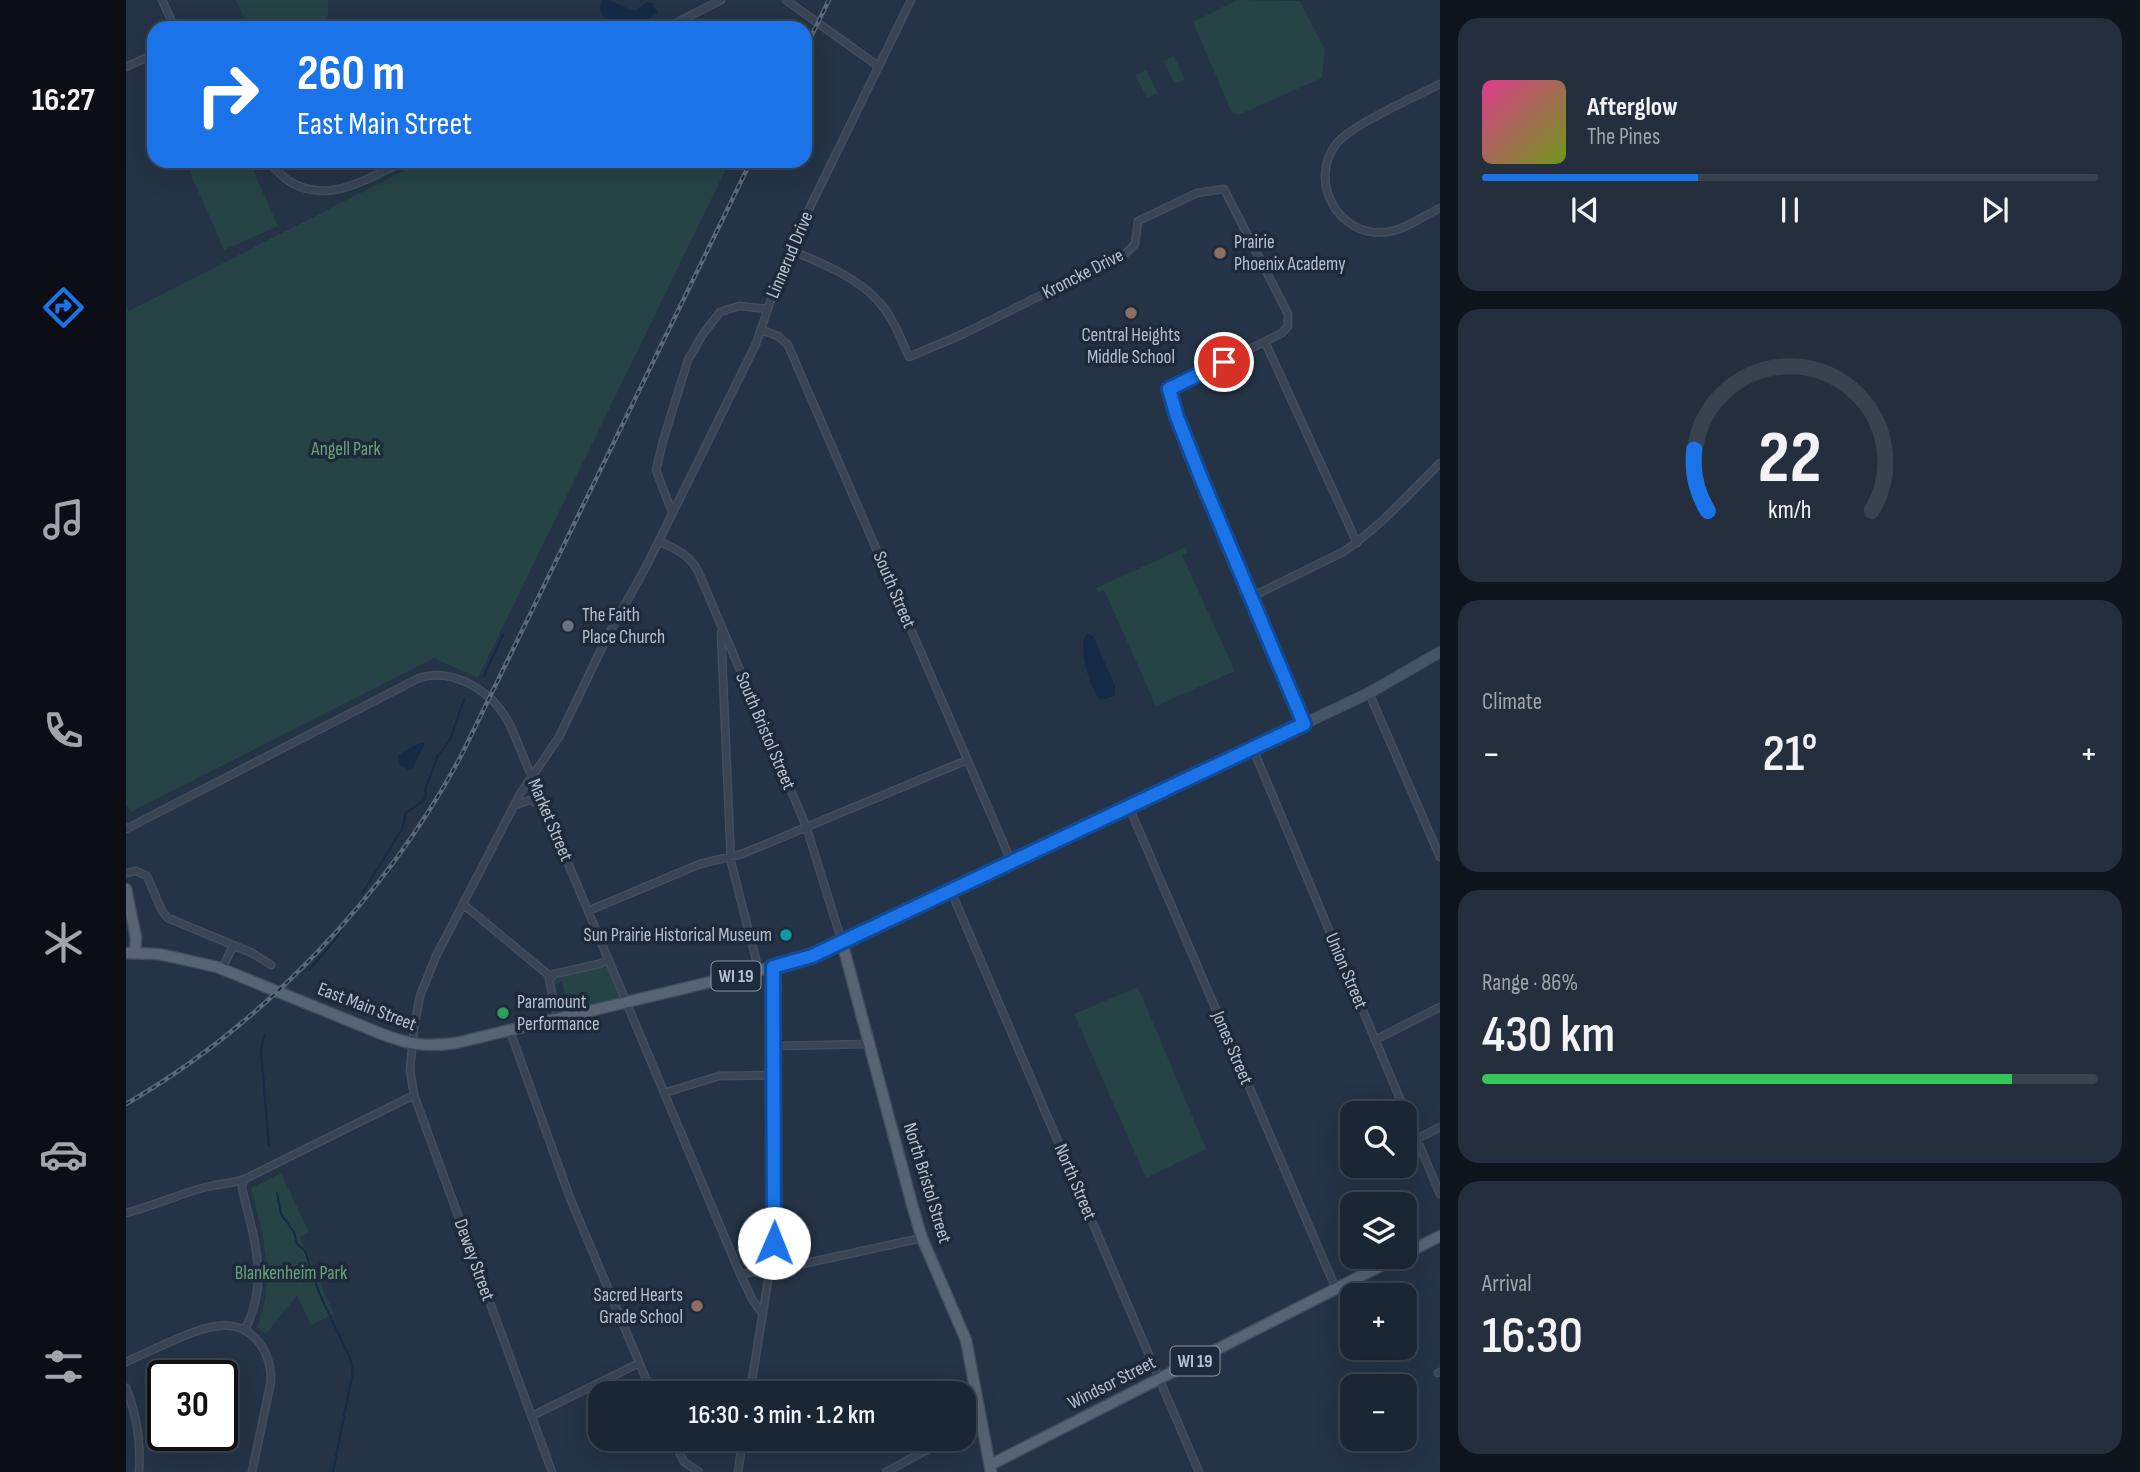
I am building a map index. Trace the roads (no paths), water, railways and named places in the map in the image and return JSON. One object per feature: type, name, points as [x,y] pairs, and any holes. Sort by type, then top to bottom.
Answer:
[{"type":"main road","points":[[842,942],[1369,693],[1440,652]]},
{"type":"main road","points":[[126,889],[135,933],[130,953]]},
{"type":"main road","name":"East Main Street","points":[[130,953],[186,958],[222,969],[382,1034],[413,1045],[429,1047],[510,1031],[557,1015],[627,1003],[759,971],[812,956],[842,942]]},
{"type":"main road","name":"North Bristol Street","points":[[842,942],[922,1238],[966,1340],[990,1468]]},
{"type":"main road","points":[[1417,1248],[1440,1236]]},
{"type":"main road","name":"Windsor Street","points":[[990,1468],[1021,1449],[1375,1269]]},
{"type":"main road","points":[[986,1446],[999,1450],[1021,1449]]},
{"type":"street","points":[[162,0],[172,21]]},
{"type":"street","points":[[680,21],[722,0]]},
{"type":"street","points":[[786,0],[878,66]]},
{"type":"street","name":"Linnerud Drive","points":[[531,775],[558,737],[609,633],[659,541],[762,330],[790,250],[911,0]]},
{"type":"street","points":[[126,67],[147,57]]},
{"type":"street","points":[[1440,85],[1353,130],[1339,141],[1330,153],[1325,167],[1325,184],[1334,210],[1345,220],[1372,232],[1398,229],[1440,208]]},
{"type":"street","points":[[275,168],[290,182],[310,189],[332,191],[348,188],[389,168]]},
{"type":"street","name":"Kroncke Drive","points":[[790,250],[854,281],[873,296],[892,321],[909,357],[962,334],[1126,253],[1135,244],[1138,221],[1197,193],[1222,188],[1227,193],[1288,314],[1289,326],[1265,342],[1169,389],[1180,425],[1304,724]]},
{"type":"street","points":[[672,512],[656,470],[688,360],[720,312],[739,306],[768,309]]},
{"type":"street","name":"South Street","points":[[762,330],[778,336],[788,345],[1012,863]]},
{"type":"street","points":[[1265,342],[1357,543]]},
{"type":"street","points":[[1251,597],[1357,543],[1384,520],[1440,463]]},
{"type":"street","name":"South Bristol Street","points":[[659,541],[682,552],[694,563],[806,825],[842,942]]},
{"type":"street","points":[[721,628],[730,857],[759,971]]},
{"type":"street","name":"Market Street","points":[[126,829],[411,681],[436,674],[471,686],[496,702],[509,722],[548,813],[740,1274],[752,1299],[762,1312]]},
{"type":"street","points":[[1369,693],[1440,857]]},
{"type":"street","name":"Union Street","points":[[1253,749],[1401,1101]]},
{"type":"street","points":[[588,911],[701,864],[730,857],[967,760]]},
{"type":"street","name":"Dewey Street","points":[[531,775],[436,956],[420,996],[410,1070],[414,1095],[552,1472]]},
{"type":"street","points":[[514,806],[523,800],[534,800],[548,813]]},
{"type":"street","name":"Jones Street","points":[[1129,807],[1336,1289]]},
{"type":"street","points":[[126,873],[136,871],[147,876],[162,911],[169,918],[271,965]]},
{"type":"street","name":"North Street","points":[[951,891],[1199,1472]]},
{"type":"street","points":[[463,904],[550,980],[557,1015]]},
{"type":"street","points":[[222,969],[233,946]]},
{"type":"street","points":[[550,980],[554,974],[608,960]]},
{"type":"street","points":[[752,1381],[775,1233],[773,967]]},
{"type":"street","points":[[1375,1040],[1440,1007]]},
{"type":"street","points":[[510,1031],[570,1198],[647,1381]]},
{"type":"street","points":[[774,1046],[871,1044]]},
{"type":"street","points":[[664,1093],[719,1076],[775,1075]]},
{"type":"street","points":[[126,1213],[208,1187],[243,1182],[414,1095]]},
{"type":"street","points":[[1417,1139],[1440,1127]]},
{"type":"street","name":"Union Street","points":[[1417,1139],[1440,1194]]},
{"type":"street","points":[[243,1182],[259,1272],[256,1302],[245,1330]]},
{"type":"street","points":[[740,1274],[922,1238]]},
{"type":"street","points":[[126,1362],[216,1326],[239,1327],[259,1341],[266,1351],[271,1368],[271,1381],[252,1472]]},
{"type":"street","points":[[532,1416],[639,1363]]},
{"type":"street","points":[[126,1388],[133,1404],[138,1430],[139,1472]]},
{"type":"street","points":[[976,1424],[981,1421]]},
{"type":"street","points":[[678,1451],[684,1462],[699,1472]]},
{"type":"street","points":[[738,1472],[741,1451]]},
{"type":"street","points":[[886,1472],[925,1451]]},
{"type":"water","points":[[603,0],[636,11],[647,2],[653,4],[658,13],[644,21],[606,21],[600,9]]},
{"type":"water","points":[[1088,634],[1093,636],[1115,686],[1115,695],[1106,699],[1098,698],[1086,668],[1083,645],[1084,637]]},
{"type":"water","points":[[425,743],[412,769],[399,764],[398,755]]},
{"type":"waterway","points":[[484,676],[503,635]]},
{"type":"waterway","points":[[362,894],[402,829],[406,813],[426,796],[425,790],[437,757],[450,740],[464,699]]},
{"type":"waterway","points":[[309,970],[342,929]]},
{"type":"waterway","points":[[265,1034],[261,1050],[269,1146]]},
{"type":"waterway","points":[[277,1193],[281,1214],[294,1232],[297,1244],[305,1251],[320,1295],[350,1358],[353,1371],[333,1472]]},
{"type":"railway","points":[[812,35],[829,0]]},
{"type":"railway","points":[[126,1104],[177,1072],[226,1036],[318,952],[398,857],[432,806],[462,754],[748,168]]},
{"type":"place","name":"Prairie Phoenix Academy","points":[[1220,253]]},
{"type":"place","name":"Central Heights Middle School","points":[[1131,313]]},
{"type":"place","name":"The Faith Place Church","points":[[568,626]]},
{"type":"place","name":"Sun Prairie Historical Museum","points":[[786,935]]},
{"type":"place","name":"Paramount Performance","points":[[503,1013]]},
{"type":"place","name":"Sacred Hearts Grade School","points":[[697,1306]]},
{"type":"park label","name":"Angell Park","points":[[346,449]]},
{"type":"park label","name":"Blankenheim Park","points":[[291,1273]]}]
